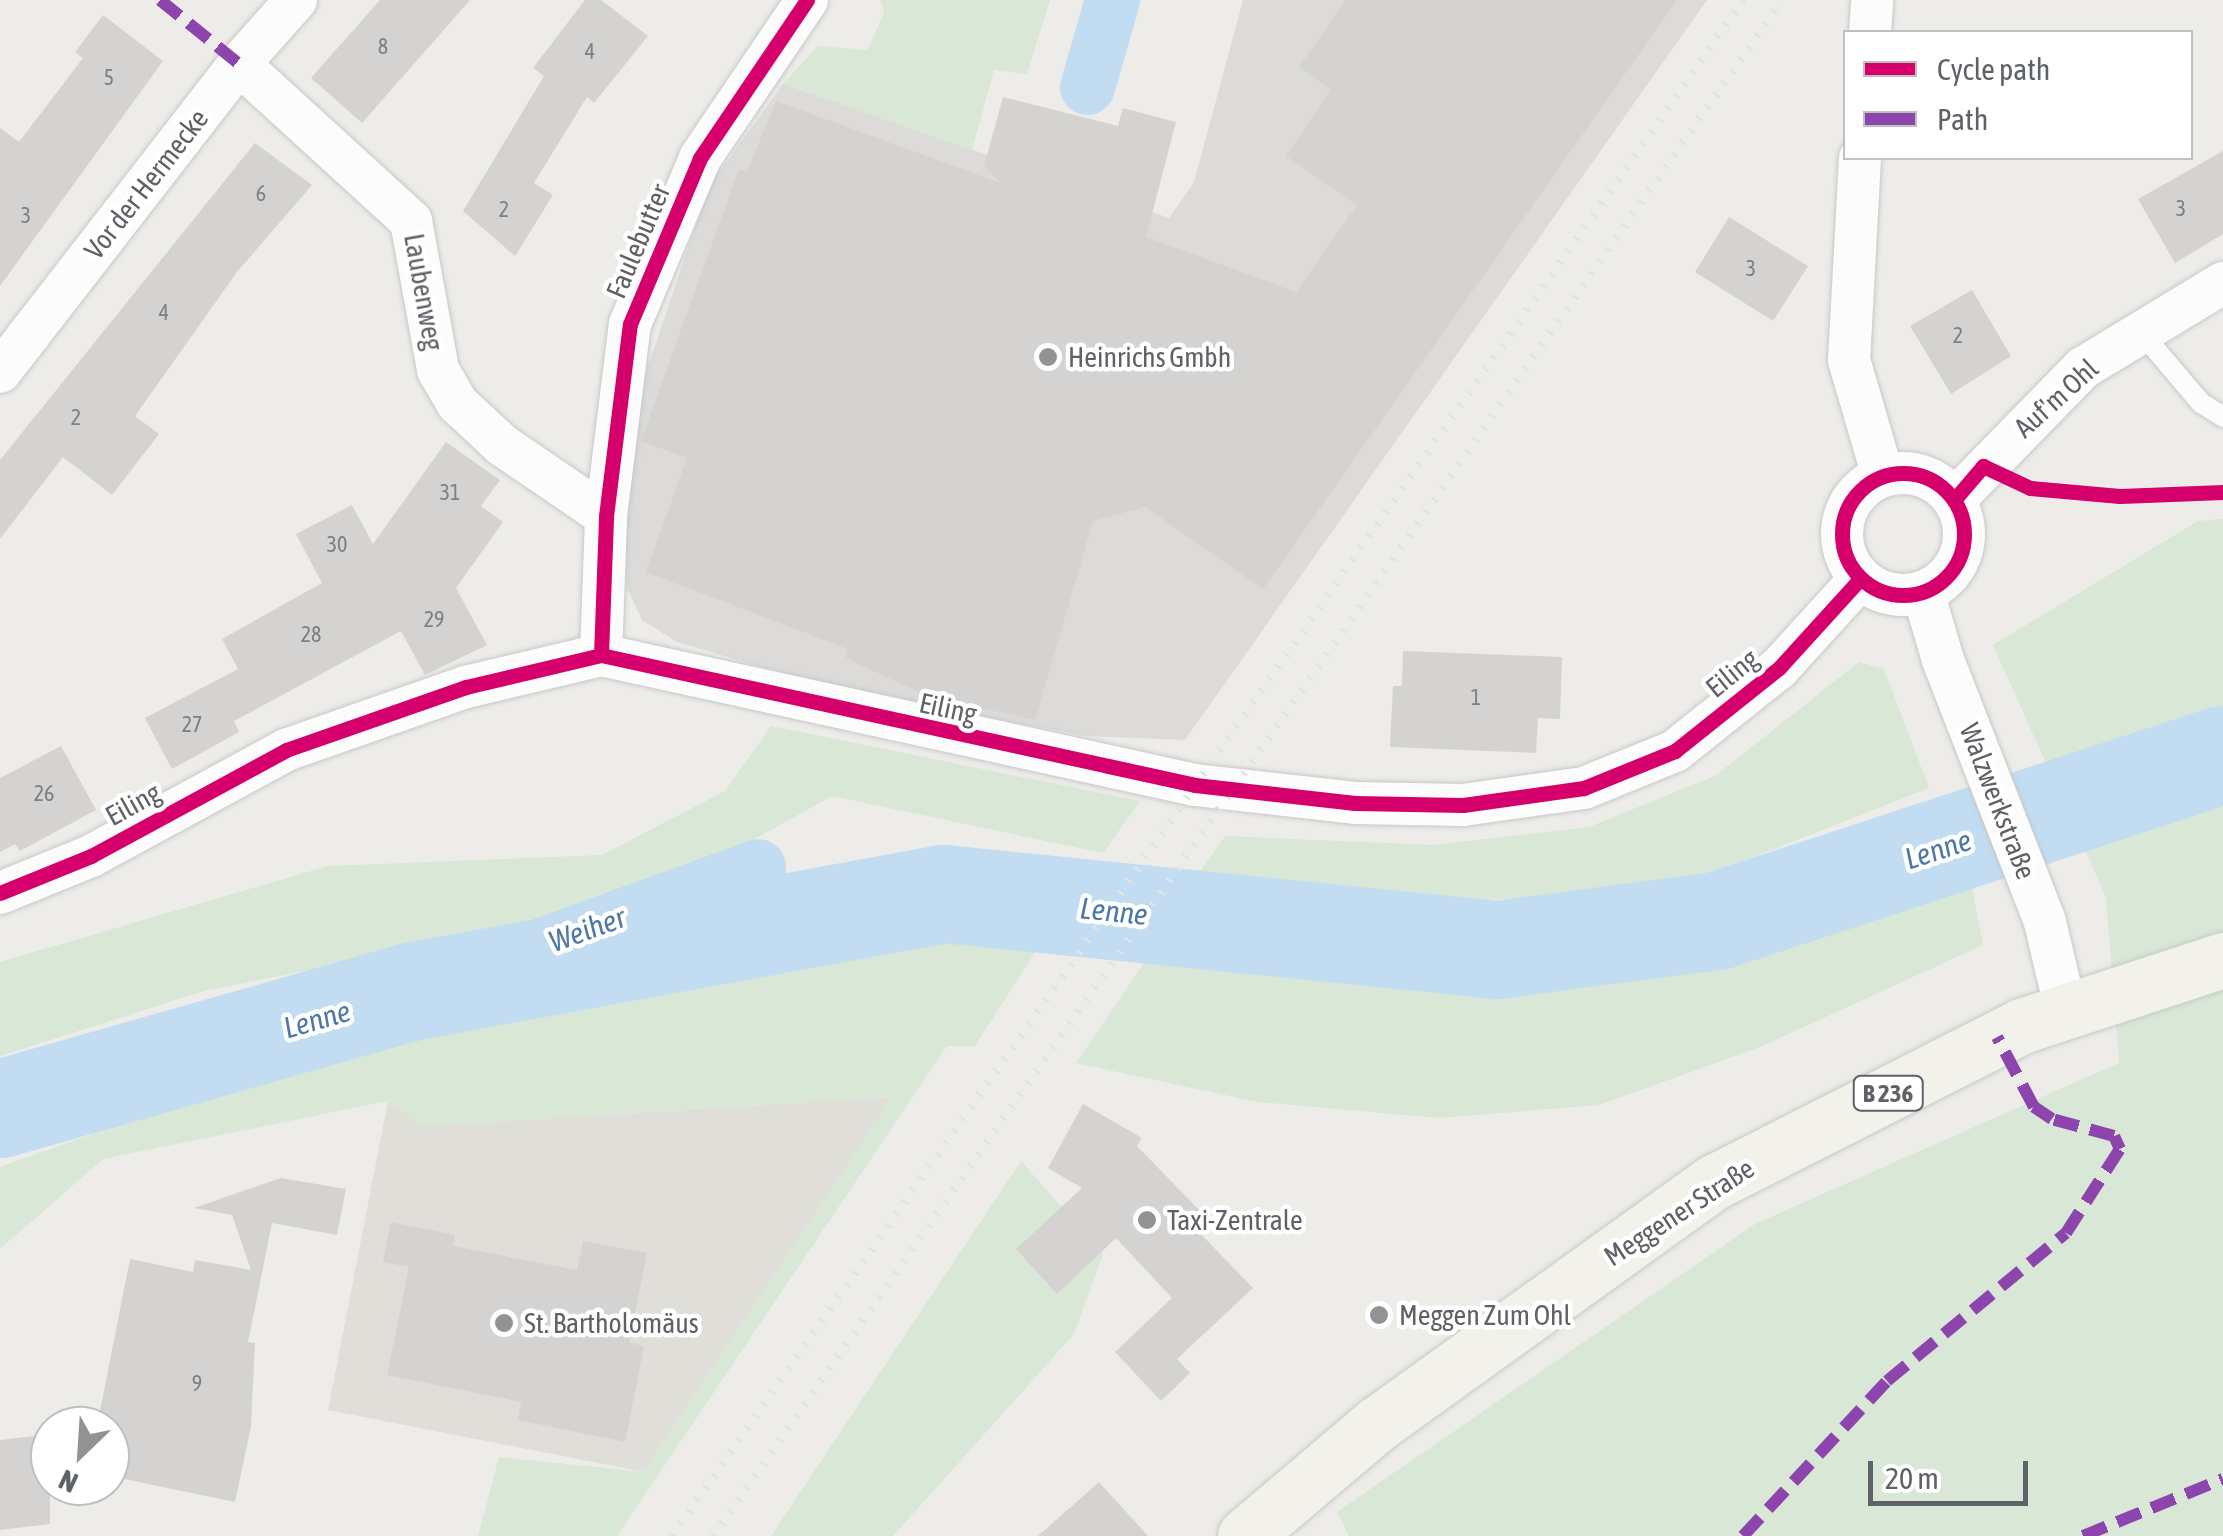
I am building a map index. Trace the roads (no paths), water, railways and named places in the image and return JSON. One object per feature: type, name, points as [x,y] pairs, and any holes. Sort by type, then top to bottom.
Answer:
[{"type":"main road","name":"Meggener Straße","points":[[1245,1536],[1377,1424],[1714,1182],[2021,1026],[2223,960]]},
{"type":"street","name":"Vor der Hermecke","points":[[0,372],[239,64],[296,0]]},
{"type":"street","name":"Faulebutter","points":[[602,656],[606,516],[630,324],[700,158],[807,0]]},
{"type":"street","points":[[1870,30],[1872,0]]},
{"type":"street","name":"Laubenweg","points":[[239,64],[412,221],[438,370],[458,404],[502,445],[606,516]]},
{"type":"street","points":[[1860,160],[1849,360],[1883,476]]},
{"type":"street","name":"Auf'm Ohl","points":[[1954,500],[2083,368],[2223,283]]},
{"type":"street","points":[[1883,476],[1930,479],[1954,500],[1962,516],[1961,554],[1953,570],[1924,592],[1891,594],[1860,580],[1849,565],[1841,530],[1854,496],[1883,476]]},
{"type":"street","name":"Eiling","points":[[0,893],[91,856],[286,750],[466,687],[602,656],[1196,784],[1355,803],[1463,805],[1584,788],[1675,751],[1779,668],[1860,580]]},
{"type":"street","name":"Walzwerkstraße","points":[[1924,592],[1943,660],[2045,922],[2066,1011]]},
{"type":"lane","points":[[2140,331],[2201,403],[2223,417]]},
{"type":"waterway","name":"Weiher","points":[[1087,87],[1112,0]]},
{"type":"waterway","name":"Lenne","points":[[0,1109],[415,991],[944,894],[1497,950],[1717,921],[2223,755]]},
{"type":"waterway","name":"Weiher","points":[[415,991],[758,866]]},
{"type":"railway","points":[[672,1536],[1743,0]]},
{"type":"railway","points":[[713,1536],[1782,0]]},
{"type":"place","name":"Heinrichs Gmbh","points":[[1048,357]]},
{"type":"place","name":"Taxi-Zentrale","points":[[1147,1220]]},
{"type":"place","name":"Meggen Zum Ohl","points":[[1379,1315]]},
{"type":"place","name":"St. Bartholomäus","points":[[504,1323]]}]
